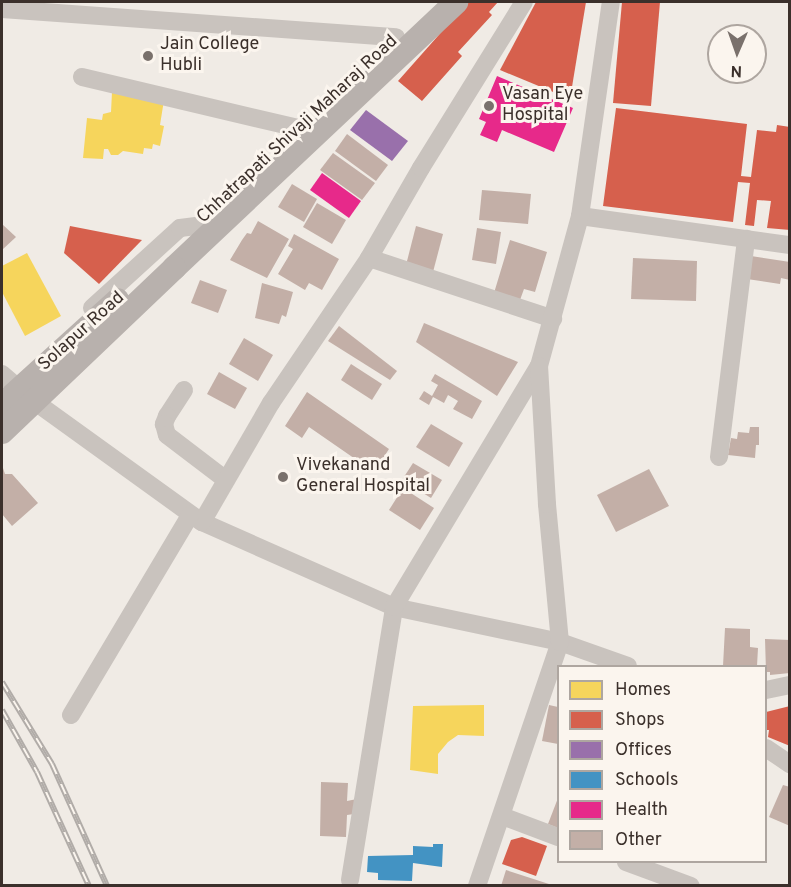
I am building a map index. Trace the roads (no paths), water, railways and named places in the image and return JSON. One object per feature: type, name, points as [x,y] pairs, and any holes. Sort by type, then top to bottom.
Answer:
[{"type":"main road","name":"Chhatrapati Shivaji Maharaj Road","points":[[169,263],[297,128],[433,2]]},
{"type":"main road","points":[[199,232],[456,2]]},
{"type":"main road","points":[[2,432],[169,263]]},
{"type":"main road","name":"Solapur Road","points":[[2,405],[169,263]]},
{"type":"street","points":[[71,715],[196,519],[226,480],[271,403],[369,258],[421,168],[524,2]]},
{"type":"street","points":[[350,880],[394,607],[539,366],[580,216],[611,2]]},
{"type":"street","points":[[2,9],[396,37]]},
{"type":"street","points":[[82,77],[297,128]]},
{"type":"street","points":[[580,216],[789,245]]},
{"type":"street","points":[[2,444],[34,401],[193,265],[204,252],[199,232],[180,228],[4,382],[34,401],[196,519],[394,607],[560,642],[625,665]]},
{"type":"street","points":[[719,457],[746,239]]},
{"type":"street","points":[[369,258],[553,319]]},
{"type":"street","points":[[477,885],[502,816],[528,730],[560,642],[546,504],[539,366]]},
{"type":"street","points":[[184,390],[166,416],[164,424],[167,435],[226,480]]},
{"type":"street","points":[[767,690],[789,685]]},
{"type":"street","points":[[767,749],[789,764]]},
{"type":"street","points":[[502,816],[557,837]]},
{"type":"street","points":[[631,863],[691,885]]},
{"type":"railway","points":[[2,682],[52,764],[107,886]]},
{"type":"railway","points":[[2,710],[37,772],[89,886]]},
{"type":"place","name":"Jain College Hubli","points":[[148,56]]},
{"type":"place","name":"Vasan Eye Hospital","points":[[489,106]]},
{"type":"place","name":"Vivekanand General Hospital","points":[[283,477]]}]
